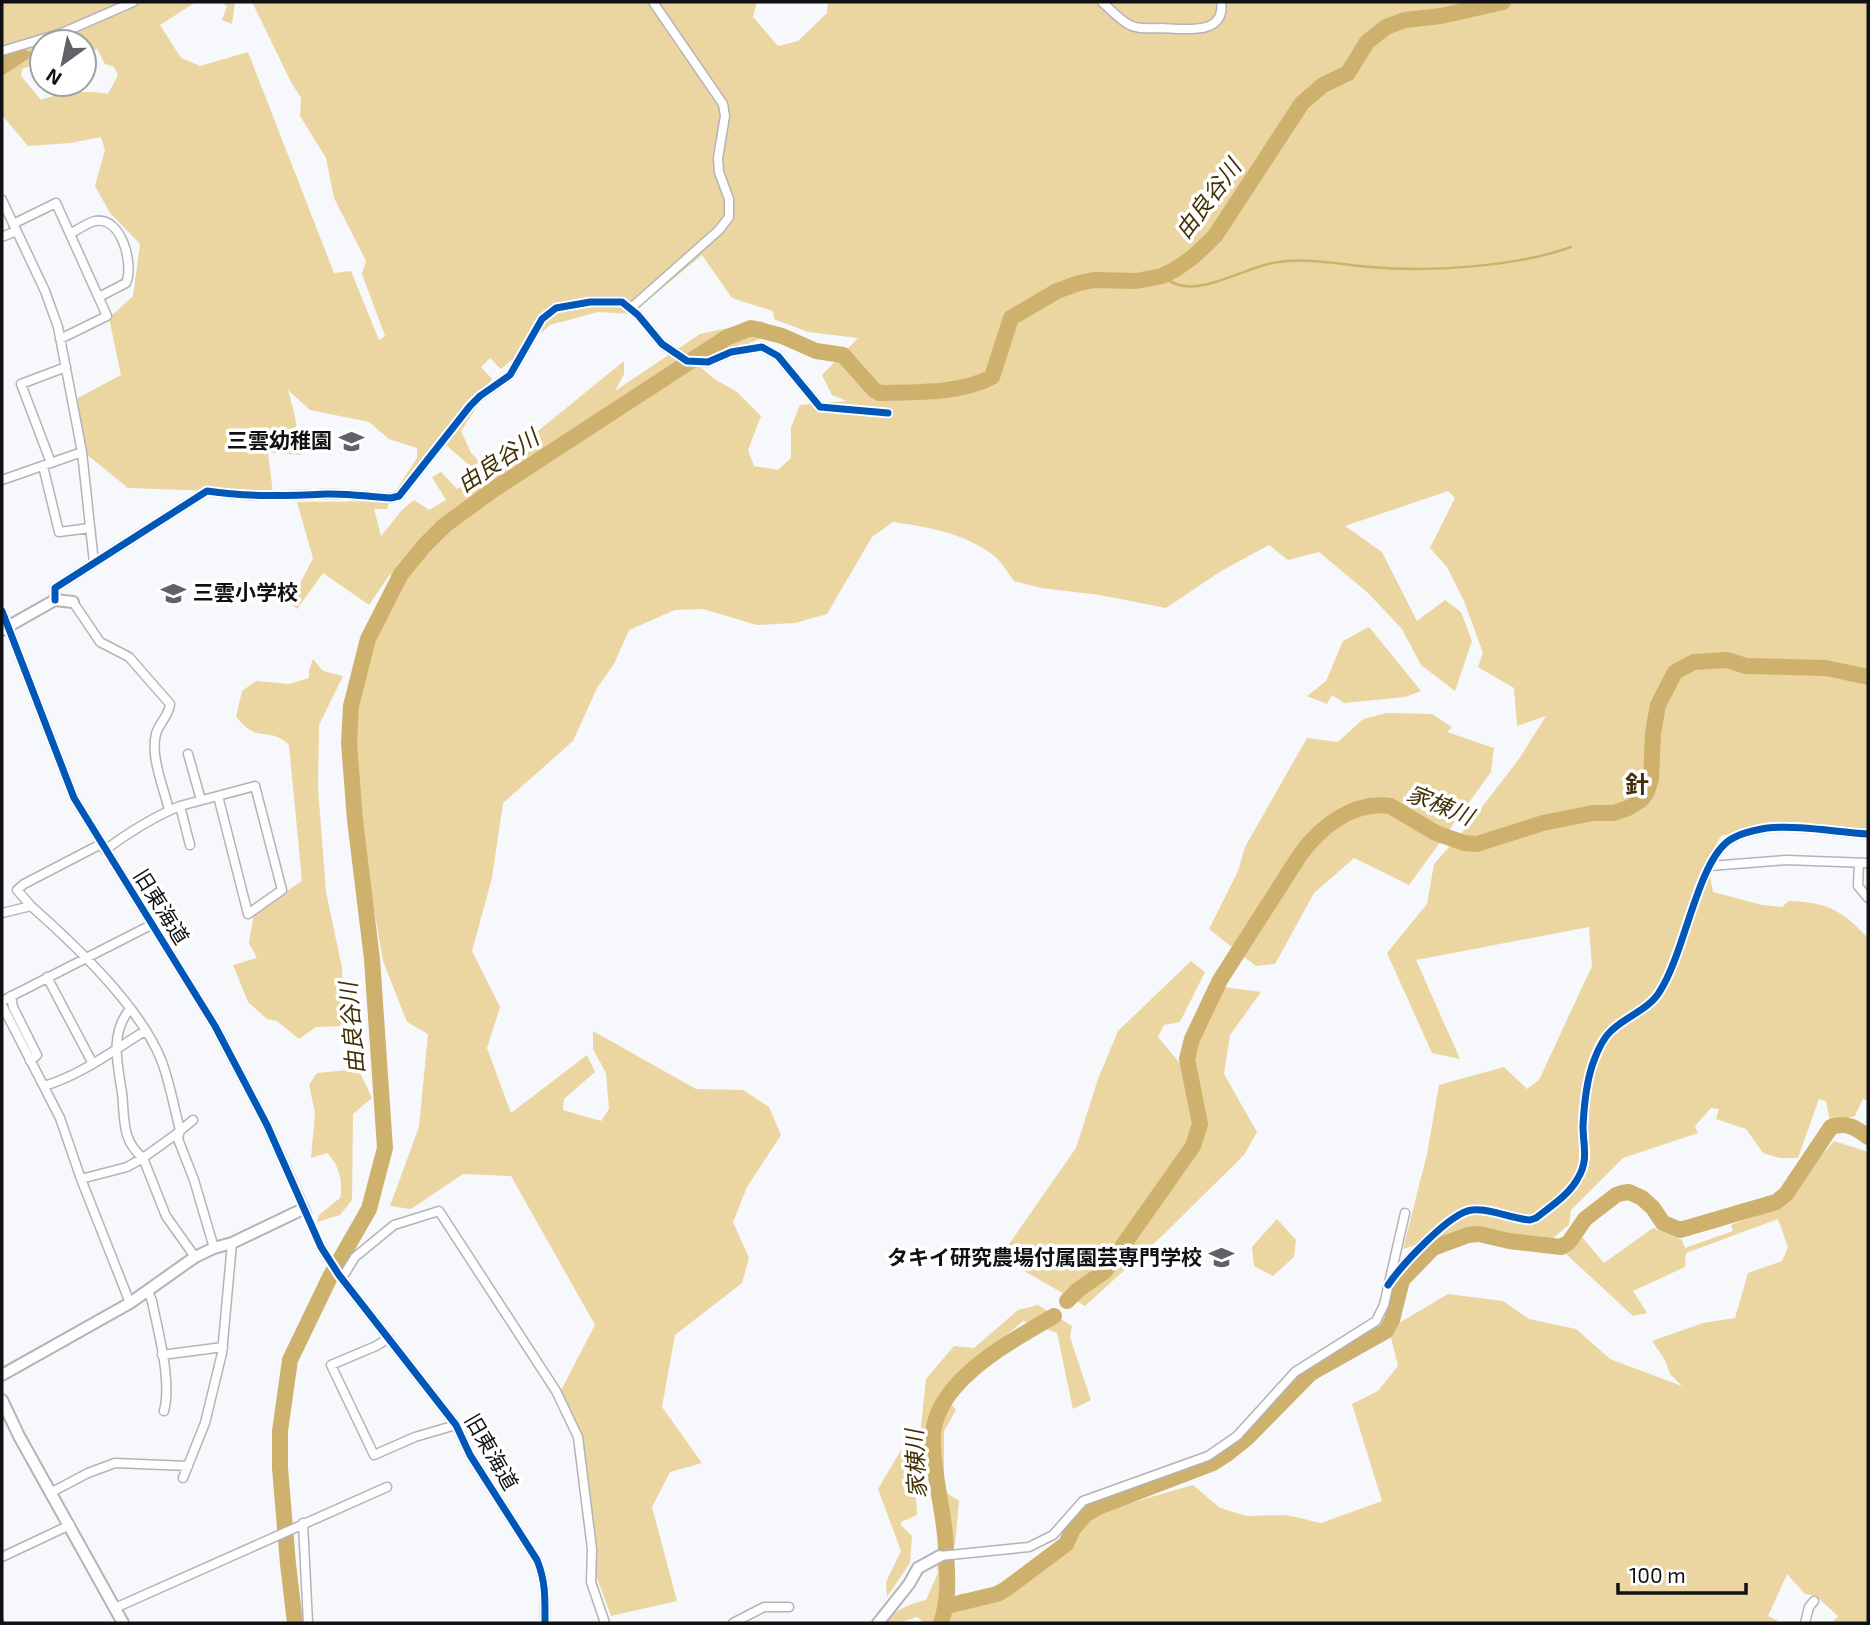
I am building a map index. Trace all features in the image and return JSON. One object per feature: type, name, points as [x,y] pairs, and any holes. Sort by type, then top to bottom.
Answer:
[{"type":"street","points":[[2,51],[62,33],[133,2]]},
{"type":"street","points":[[631,308],[729,218],[729,199],[719,172],[718,158],[725,116],[723,104],[653,2]]},
{"type":"street","points":[[1102,2],[1129,25],[1190,29],[1208,27],[1219,20],[1221,2]]},
{"type":"street","points":[[2,200],[45,291],[60,339],[82,452],[94,563]]},
{"type":"street","points":[[2,237],[56,203],[107,316],[60,339]]},
{"type":"street","points":[[70,234],[96,221],[101,222],[116,231],[127,251],[130,271],[126,283],[99,297]]},
{"type":"street","points":[[55,600],[55,588],[207,491],[243,496],[398,496],[470,406],[510,374],[546,314],[567,304],[622,302],[631,308],[662,344],[687,362],[708,362],[731,352],[762,347],[778,356],[820,407],[888,412]]},
{"type":"street","points":[[66,367],[21,384],[47,464],[59,532],[90,528]]},
{"type":"street","points":[[2,480],[82,452]]},
{"type":"street","points":[[5,628],[55,600],[73,602],[100,642],[129,656],[170,704],[157,733],[155,746],[169,810]]},
{"type":"street","name":"旧東海道","points":[[2,611],[5,628],[74,798],[215,1026],[267,1125],[305,1212]]},
{"type":"street","points":[[188,754],[201,800]]},
{"type":"street","points":[[215,1248],[178,1139],[180,1130],[162,1061],[130,1009],[86,957],[17,890],[40,874],[103,847],[169,810],[201,800],[255,786],[282,890],[248,914],[218,796]]},
{"type":"street","points":[[180,806],[190,845]]},
{"type":"street","points":[[1388,1285],[1442,1227],[1462,1212],[1481,1210],[1536,1219],[1572,1187],[1584,1168],[1585,1101],[1593,1063],[1602,1041],[1612,1030],[1658,995],[1677,957],[1710,866],[1728,841],[1754,831],[1788,828],[1868,834]]},
{"type":"street","points":[[1710,866],[1786,860],[1863,863],[1858,886],[1868,898]]},
{"type":"street","points":[[2,913],[31,906]]},
{"type":"street","points":[[130,1303],[80,1179],[60,1118],[2,1003],[47,977],[151,925]]},
{"type":"street","points":[[47,977],[93,1064]]},
{"type":"street","points":[[11,996],[13,1007],[37,1055],[30,1061]]},
{"type":"street","points":[[130,1009],[123,1017],[116,1049],[122,1122],[127,1139],[142,1158],[166,1216],[195,1257]]},
{"type":"street","points":[[44,1086],[59,1082],[93,1064],[145,1031]]},
{"type":"street","points":[[80,1179],[127,1167],[192,1120]]},
{"type":"street","points":[[341,1276],[355,1257],[394,1225],[439,1211],[556,1391],[578,1437],[592,1549],[591,1582],[605,1623]]},
{"type":"street","points":[[2,1374],[130,1303],[195,1257],[305,1212]]},
{"type":"street","points":[[878,1623],[909,1584],[918,1568],[946,1555],[1029,1547],[1053,1535],[1083,1502],[1208,1455],[1224,1446],[1246,1428],[1295,1372],[1376,1321],[1384,1305],[1405,1213]]},
{"type":"street","points":[[183,1479],[205,1423],[223,1347],[232,1243]]},
{"type":"street","name":"旧東海道","points":[[321,1247],[456,1425],[470,1455],[537,1560],[546,1592],[545,1623]]},
{"type":"street","points":[[148,1291],[162,1355],[166,1402],[164,1411]]},
{"type":"street","points":[[389,1338],[331,1365],[374,1455],[415,1437],[456,1425]]},
{"type":"street","points":[[162,1355],[223,1347]]},
{"type":"street","points":[[2,1400],[19,1436],[123,1623]]},
{"type":"street","points":[[50,1493],[88,1472],[115,1463],[188,1466]]},
{"type":"street","points":[[115,1608],[387,1487]]},
{"type":"street","points":[[302,1524],[308,1623]]},
{"type":"street","points":[[2,1557],[70,1525]]},
{"type":"street","points":[[1805,1623],[1809,1607],[1814,1601]]},
{"type":"street","points":[[733,1623],[764,1606],[789,1607]]},
{"type":"shaded area","points":[[2,2],[196,2],[160,25],[181,58],[200,66],[248,52],[334,273],[351,271],[379,340],[385,336],[362,274],[366,261],[334,198],[326,158],[300,116],[301,98],[252,2],[757,2],[753,17],[778,46],[798,41],[827,13],[828,2],[1868,2],[1868,831],[1777,822],[1721,836],[1707,861],[1713,892],[1762,905],[1782,907],[1789,901],[1814,903],[1842,914],[1868,938],[1868,1101],[1863,1099],[1855,1116],[1830,1122],[1826,1101],[1819,1099],[1798,1158],[1780,1158],[1763,1153],[1746,1129],[1716,1119],[1719,1109],[1711,1108],[1695,1126],[1698,1133],[1623,1158],[1571,1210],[1569,1225],[1542,1247],[1459,1231],[1403,1249],[1427,1154],[1439,1085],[1504,1067],[1527,1089],[1539,1080],[1592,966],[1589,927],[1416,960],[1460,1059],[1432,1053],[1387,953],[1427,904],[1434,864],[1519,759],[1546,716],[1517,726],[1514,688],[1478,667],[1483,653],[1464,601],[1447,567],[1430,548],[1455,498],[1448,491],[1345,526],[1382,552],[1417,621],[1445,600],[1461,612],[1472,641],[1455,691],[1421,665],[1402,629],[1368,593],[1319,552],[1288,560],[1269,545],[1221,571],[1166,608],[1100,595],[1041,588],[1014,581],[996,558],[970,541],[932,529],[893,522],[872,537],[827,614],[795,623],[757,625],[703,609],[675,610],[629,630],[614,664],[597,688],[573,741],[503,803],[492,878],[472,951],[500,1007],[487,1048],[511,1113],[587,1055],[595,1072],[564,1099],[563,1110],[601,1121],[609,1109],[606,1073],[593,1049],[593,1031],[696,1089],[743,1090],[769,1107],[781,1135],[747,1187],[733,1222],[749,1258],[742,1283],[675,1335],[662,1407],[702,1463],[670,1472],[652,1507],[677,1601],[611,1616],[594,1570],[583,1438],[559,1394],[595,1325],[511,1176],[463,1174],[411,1209],[390,1206],[419,1127],[428,1034],[407,1022],[383,961],[365,858],[354,712],[374,639],[401,592],[390,574],[369,605],[323,573],[297,609],[290,603],[313,558],[297,502],[390,501],[387,509],[374,509],[381,536],[414,500],[429,510],[446,500],[432,477],[441,472],[457,489],[476,480],[477,472],[446,445],[484,396],[461,431],[471,453],[489,471],[624,361],[624,374],[615,391],[700,334],[761,321],[774,327],[767,336],[697,364],[713,378],[737,392],[761,416],[748,450],[754,466],[778,470],[791,458],[791,427],[800,405],[847,401],[832,395],[822,375],[858,338],[808,332],[774,319],[773,311],[732,298],[702,255],[631,314],[598,312],[550,325],[501,369],[490,358],[481,367],[492,379],[397,495],[396,490],[417,458],[417,448],[389,439],[369,422],[310,410],[288,390],[295,416],[300,455],[268,452],[273,493],[128,488],[85,453],[76,399],[121,375],[109,318],[133,296],[140,244],[110,213],[95,186],[105,150],[101,137],[71,143],[28,146],[2,115]]},
{"type":"shaded area","points":[[221,2],[235,2],[232,24],[222,20],[227,6]]},
{"type":"shaded area","points":[[20,48],[28,51],[28,59],[2,76],[2,53]]},
{"type":"shaded area","points":[[1369,627],[1421,691],[1405,697],[1344,703],[1332,695],[1327,704],[1307,696],[1326,681],[1343,641]]},
{"type":"shaded area","points":[[313,659],[323,671],[343,676],[319,725],[318,788],[326,892],[342,968],[344,1026],[316,1027],[299,1039],[277,1021],[267,1019],[248,1002],[233,965],[257,958],[249,943],[254,913],[302,881],[289,745],[279,737],[250,730],[236,717],[242,691],[256,681],[289,684],[309,678]]},
{"type":"shaded area","points":[[1387,713],[1432,714],[1452,727],[1447,732],[1494,748],[1491,772],[1409,885],[1354,858],[1314,893],[1275,964],[1256,966],[1209,929],[1238,871],[1245,847],[1307,738],[1338,742],[1363,719]]},
{"type":"shaded area","points":[[1191,961],[1205,972],[1180,1022],[1164,1025],[1158,1037],[1188,1073],[1199,1029],[1216,986],[1261,992],[1230,1035],[1224,1074],[1257,1132],[1244,1155],[1164,1234],[1085,1306],[1000,1257],[1076,1148],[1098,1079],[1118,1031]]},
{"type":"shaded area","points":[[358,1069],[372,1098],[353,1114],[352,1200],[340,1215],[317,1222],[319,1215],[340,1198],[341,1180],[327,1153],[311,1158],[315,1113],[309,1085],[317,1073]]},
{"type":"shaded area","points":[[1834,1141],[1868,1152],[1868,1623],[1832,1623],[1838,1616],[1816,1596],[1805,1594],[1787,1574],[1768,1616],[1777,1620],[1777,1623],[924,1623],[917,1617],[898,1623],[884,1623],[903,1608],[926,1600],[938,1573],[936,1561],[942,1566],[939,1603],[945,1606],[962,1593],[984,1603],[1007,1590],[1092,1514],[1193,1485],[1220,1508],[1247,1516],[1286,1515],[1321,1523],[1382,1501],[1352,1404],[1378,1391],[1398,1366],[1389,1329],[1448,1294],[1503,1301],[1529,1319],[1576,1329],[1610,1359],[1682,1386],[1670,1374],[1665,1360],[1652,1341],[1703,1323],[1735,1318],[1748,1273],[1782,1261],[1788,1247],[1778,1219],[1686,1253],[1685,1267],[1633,1291],[1647,1313],[1633,1316],[1564,1252],[1582,1237],[1604,1263],[1653,1228],[1682,1240],[1685,1248],[1733,1231],[1731,1225],[1777,1208]]},
{"type":"shaded area","points":[[1277,1219],[1296,1240],[1294,1257],[1273,1276],[1254,1266],[1252,1247]]},
{"type":"shaded area","points":[[1038,1305],[1072,1326],[1070,1337],[1091,1400],[1073,1409],[1057,1333],[1023,1321],[941,1391],[956,1410],[944,1431],[944,1491],[959,1501],[955,1545],[941,1545],[920,1435],[926,1379],[954,1346],[974,1348],[1018,1310]]},
{"type":"shaded area","points":[[901,1450],[915,1483],[917,1515],[901,1522],[912,1536],[910,1563],[887,1597],[886,1582],[901,1551],[878,1489]]},
{"type":"waterway","name":"由良谷川","points":[[295,1623],[280,1468],[280,1431],[290,1360],[330,1277],[369,1209],[385,1148],[372,959],[355,820],[349,743],[351,706],[368,639],[401,574],[445,525],[493,490],[726,338],[751,328],[782,336],[816,351],[843,355],[874,390],[880,393],[952,389],[966,387],[992,377],[1011,318],[1057,291],[1079,283],[1094,280],[1136,281],[1162,276],[1193,257],[1215,236],[1302,103],[1323,85],[1348,73],[1367,42],[1386,27],[1405,20],[1441,16],[1503,2]]},
{"type":"waterway","points":[[1162,276],[1176,284],[1197,286],[1281,262],[1319,261],[1370,267],[1445,268],[1525,259],[1571,247]]},
{"type":"waterway","name":"家棟川","points":[[1067,1301],[1105,1271],[1193,1146],[1200,1124],[1187,1059],[1192,1039],[1220,980],[1300,855],[1328,826],[1363,808],[1390,806],[1436,833],[1464,843],[1477,844],[1543,823],[1593,813],[1614,813],[1641,800],[1647,792],[1651,779],[1653,733],[1658,705],[1675,672],[1694,662],[1727,660],[1746,666],[1826,668],[1868,677]]},
{"type":"waterway","points":[[947,1606],[997,1594],[1006,1589],[1066,1544],[1073,1529],[1086,1514],[1098,1507],[1213,1463],[1227,1454],[1247,1438],[1311,1373],[1386,1331],[1392,1320],[1402,1280],[1433,1248],[1468,1235],[1479,1234],[1509,1241],[1561,1247],[1569,1242],[1585,1219],[1616,1195],[1629,1192],[1642,1198],[1653,1208],[1663,1223],[1680,1230],[1776,1202],[1786,1194],[1831,1127],[1851,1126],[1868,1137]]},
{"type":"waterway","name":"家棟川","points":[[941,1623],[946,1604],[947,1578],[945,1535],[933,1451],[937,1417],[946,1398],[978,1365],[1054,1316]]},
{"type":"tunnel","points":[[307,1214],[321,1247]]},
{"type":"railway","points":[[2,1618],[4,1623]]},
{"type":"cycle path","points":[[55,600],[55,588],[207,491],[266,495],[399,496],[470,406],[510,375],[542,319],[556,308],[590,302],[622,302],[638,315],[662,344],[687,361],[708,362],[731,352],[762,347],[778,356],[820,407],[888,413]]},
{"type":"cycle path","points":[[2,611],[74,798],[215,1026],[267,1125],[321,1247],[339,1275],[456,1425],[470,1455],[537,1560],[545,1599],[545,1623]]},
{"type":"cycle path","points":[[1388,1285],[1427,1241],[1463,1213],[1479,1210],[1530,1220],[1554,1205],[1574,1184],[1583,1165],[1586,1094],[1598,1050],[1611,1031],[1644,1008],[1660,991],[1669,975],[1707,870],[1727,842],[1752,831],[1779,827],[1868,834]]},
{"type":"place","name":"三雲幼稚園","points":[[352,441]]},
{"type":"place","name":"三雲小学校","points":[[173,593]]},
{"type":"place","name":"タキイ研究農場付属園芸専門学校","points":[[1222,1258]]},
{"type":"district","name":"針","points":[[1637,785]]}]
